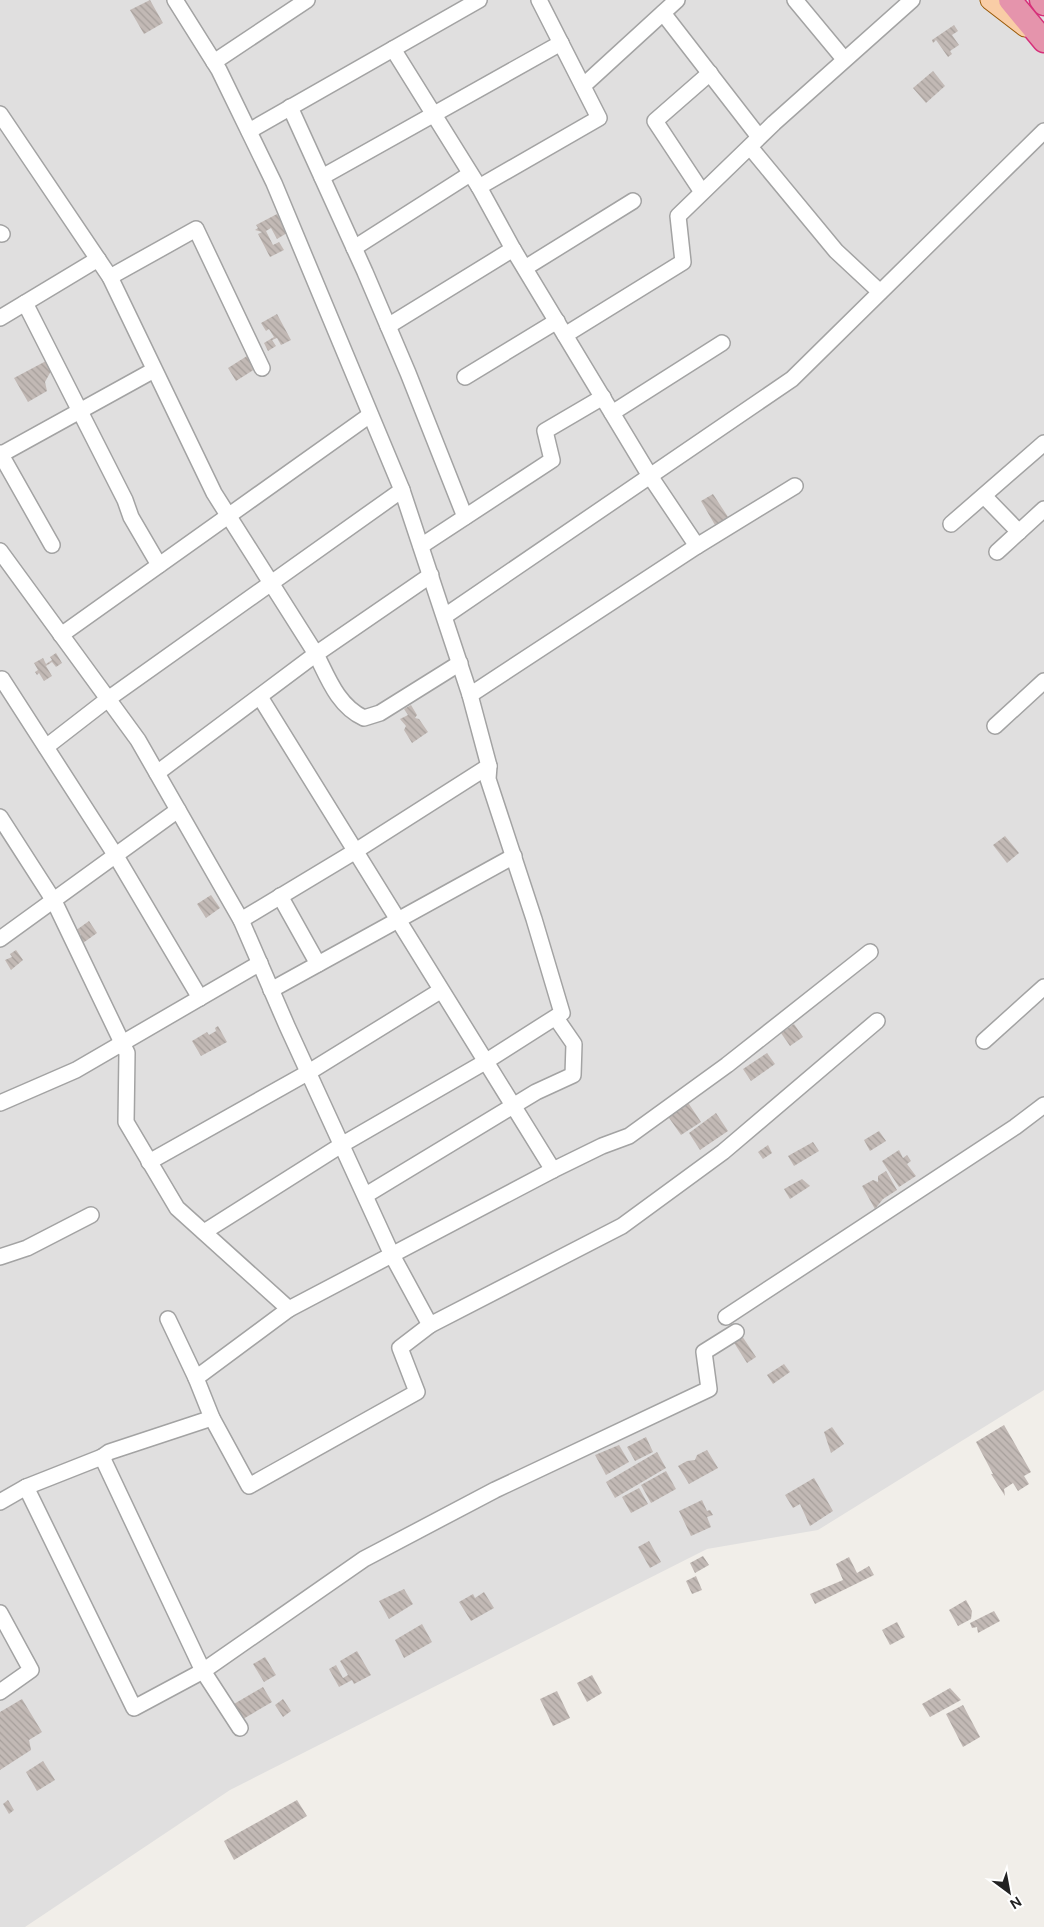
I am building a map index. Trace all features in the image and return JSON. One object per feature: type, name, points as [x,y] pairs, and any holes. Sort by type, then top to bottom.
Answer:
[{"type":"highway","points":[[1010,0],[1044,41]]},
{"type":"highway","points":[[1041,0],[1044,4]]},
{"type":"main road","points":[[990,0],[1044,41]]},
{"type":"street","points":[[175,0],[214,62],[274,183],[402,490],[470,695],[489,766],[488,779],[554,980],[562,1013],[485,1062],[343,1144],[204,1232]]},
{"type":"street","points":[[214,62],[307,0]]},
{"type":"street","points":[[249,130],[479,0]]},
{"type":"street","points":[[480,187],[599,118],[539,0]]},
{"type":"street","points":[[583,86],[677,0]]},
{"type":"street","points":[[795,0],[844,59]]},
{"type":"street","points":[[566,335],[684,262],[678,216],[844,59],[912,0]]},
{"type":"street","points":[[663,13],[710,73],[755,142],[836,251],[880,292]]},
{"type":"street","points":[[322,177],[561,43]]},
{"type":"street","points":[[393,49],[432,115],[480,187],[525,268],[650,476],[697,546]]},
{"type":"street","points":[[702,192],[655,122],[710,73]]},
{"type":"street","points":[[290,107],[388,326],[465,517]]},
{"type":"street","points":[[0,114],[110,277],[214,493],[316,654],[330,683],[344,704],[355,714],[364,718],[380,713],[460,663]]},
{"type":"street","points":[[445,616],[792,379],[1044,131]]},
{"type":"street","points":[[354,248],[470,174]]},
{"type":"street","points":[[525,268],[633,202]]},
{"type":"street","points":[[110,277],[196,229],[262,368]]},
{"type":"street","points":[[388,326],[514,249]]},
{"type":"street","points":[[0,318],[98,259]]},
{"type":"street","points":[[25,303],[131,517],[160,565]]},
{"type":"street","points":[[466,377],[557,321]]},
{"type":"street","points":[[612,413],[722,343]]},
{"type":"street","points":[[52,545],[0,454],[154,370]]},
{"type":"street","points":[[421,546],[552,460],[545,431],[603,397]]},
{"type":"street","points":[[61,635],[370,415]]},
{"type":"street","points":[[951,524],[1044,443]]},
{"type":"street","points":[[470,695],[697,546],[796,486]]},
{"type":"street","points":[[46,748],[108,699],[402,490]]},
{"type":"street","points":[[984,496],[1018,532]]},
{"type":"street","points":[[997,552],[1044,509]]},
{"type":"street","points":[[1,557],[138,740],[241,920],[392,1255],[430,1325]]},
{"type":"street","points":[[157,773],[316,654],[431,575]]},
{"type":"street","points":[[0,680],[2,679],[116,856],[200,998]]},
{"type":"street","points":[[994,726],[1044,681]]},
{"type":"street","points":[[260,697],[552,1170]]},
{"type":"street","points":[[241,920],[354,852],[489,766]]},
{"type":"street","points":[[0,939],[178,810]]},
{"type":"street","points":[[0,817],[54,901],[123,1043],[127,1053],[126,1122],[149,1162],[177,1208],[289,1309]]},
{"type":"street","points":[[271,990],[514,856]]},
{"type":"street","points":[[280,896],[318,964]]},
{"type":"street","points":[[196,1378],[289,1309],[552,1170],[602,1146],[629,1136],[727,1065],[870,952]]},
{"type":"street","points":[[0,1103],[76,1070],[260,963]]},
{"type":"street","points":[[984,1041],[1044,986]]},
{"type":"street","points":[[149,1162],[309,1072],[440,991]]},
{"type":"street","points":[[366,1195],[536,1092],[573,1075],[574,1044],[556,1018]]},
{"type":"street","points":[[168,1319],[196,1378],[212,1418],[249,1486],[416,1392],[400,1348],[430,1325],[622,1226],[724,1152],[877,1021]]},
{"type":"street","points":[[726,1317],[1016,1127],[1044,1105]]},
{"type":"street","points":[[0,1257],[27,1248],[92,1215]]},
{"type":"street","points":[[26,1487],[134,1708],[203,1671],[364,1560],[494,1490],[709,1389],[704,1352],[736,1332]]},
{"type":"street","points":[[0,1502],[26,1487],[102,1457],[109,1452],[212,1418]]},
{"type":"street","points":[[102,1457],[203,1671],[240,1728]]},
{"type":"street","points":[[0,1613],[31,1670],[0,1692]]},
{"type":"shaded area","points":[[0,0],[1044,0],[1044,1390],[818,1530],[707,1549],[230,1790],[25,1927],[0,1927]]},
{"type":"building","points":[[150,0],[163,23],[144,34],[130,10]]},
{"type":"building","points":[[954,25],[958,31],[952,35],[959,45],[950,51],[952,54],[948,57],[936,40],[933,43],[932,40]]},
{"type":"building","points":[[933,71],[945,86],[926,103],[913,88]]},
{"type":"building","points":[[277,214],[287,233],[277,239],[271,228],[266,231],[273,245],[279,242],[284,250],[270,257],[258,234],[262,232],[255,230],[258,228],[256,225]]},
{"type":"building","points":[[277,314],[291,340],[281,345],[277,338],[272,340],[276,346],[268,351],[264,343],[274,337],[269,329],[266,331],[261,323]]},
{"type":"building","points":[[247,356],[255,369],[236,381],[228,368]]},
{"type":"building","points":[[46,361],[51,371],[45,382],[47,391],[28,402],[14,378]]},
{"type":"building","points":[[713,494],[728,517],[715,525],[701,501]]},
{"type":"building","points":[[56,653],[62,663],[56,667],[52,662],[46,666],[52,676],[44,681],[39,673],[37,675],[35,672],[38,670],[34,663],[43,658],[46,664],[52,660],[50,657]]},
{"type":"building","points":[[411,705],[417,715],[415,718],[419,719],[428,732],[412,743],[404,730],[406,726],[400,719],[408,715],[404,709]]},
{"type":"building","points":[[1005,836],[1019,853],[1007,863],[993,845]]},
{"type":"building","points":[[211,895],[220,908],[206,918],[197,904]]},
{"type":"building","points":[[89,921],[97,933],[83,943],[78,937],[81,935],[75,931]]},
{"type":"building","points":[[16,950],[23,960],[11,970],[5,960],[12,957],[10,954]]},
{"type":"building","points":[[794,1024],[803,1037],[790,1046],[781,1033]]},
{"type":"building","points":[[218,1026],[227,1042],[201,1056],[192,1041],[207,1032],[209,1035],[216,1031],[215,1028]]},
{"type":"building","points":[[767,1053],[775,1064],[751,1081],[743,1069]]},
{"type":"building","points":[[687,1101],[701,1122],[681,1135],[667,1115]]},
{"type":"building","points":[[716,1113],[728,1131],[700,1150],[689,1133]]},
{"type":"building","points":[[879,1131],[886,1141],[870,1151],[864,1140]]},
{"type":"building","points":[[813,1142],[819,1151],[794,1166],[788,1156]]},
{"type":"building","points":[[768,1145],[772,1153],[763,1159],[758,1152]]},
{"type":"building","points":[[899,1150],[903,1158],[907,1155],[911,1161],[907,1164],[916,1176],[899,1187],[882,1161]]},
{"type":"building","points":[[886,1171],[897,1190],[883,1199],[875,1209],[862,1186],[873,1180],[878,1182],[878,1176]]},
{"type":"building","points":[[802,1179],[810,1186],[790,1199],[784,1189]]},
{"type":"building","points":[[740,1333],[756,1357],[747,1363],[731,1338]]},
{"type":"building","points":[[784,1364],[790,1372],[773,1384],[767,1375]]},
{"type":"building","points":[[1004,1425],[1031,1472],[1024,1476],[1029,1484],[1018,1491],[1013,1483],[1004,1489],[1005,1496],[991,1474],[993,1474],[976,1442]]},
{"type":"building","points":[[832,1427],[844,1444],[831,1453],[824,1432]]},
{"type":"building","points":[[646,1437],[653,1452],[635,1461],[627,1447]]},
{"type":"building","points":[[619,1445],[629,1462],[606,1475],[595,1455]]},
{"type":"building","points":[[707,1450],[718,1468],[689,1484],[678,1466],[687,1461],[695,1460],[697,1455]]},
{"type":"building","points":[[657,1452],[666,1468],[615,1498],[606,1482]]},
{"type":"building","points":[[666,1471],[676,1489],[651,1503],[641,1485]]},
{"type":"building","points":[[814,1478],[833,1511],[810,1526],[800,1504],[793,1508],[785,1495]]},
{"type":"building","points":[[639,1488],[648,1504],[631,1513],[622,1497]]},
{"type":"building","points":[[702,1500],[707,1511],[710,1510],[713,1515],[707,1517],[711,1527],[691,1536],[679,1511]]},
{"type":"building","points":[[649,1541],[661,1562],[650,1568],[638,1547]]},
{"type":"building","points":[[703,1556],[709,1565],[695,1573],[690,1563]]},
{"type":"building","points":[[849,1557],[857,1573],[869,1566],[874,1575],[815,1604],[810,1594],[843,1580],[836,1564]]},
{"type":"building","points":[[696,1576],[702,1590],[692,1594],[686,1581]]},
{"type":"building","points":[[404,1589],[413,1604],[389,1619],[379,1601]]},
{"type":"building","points":[[484,1592],[494,1608],[471,1621],[459,1602],[473,1594],[475,1598]]},
{"type":"building","points":[[966,1600],[972,1611],[971,1619],[958,1626],[949,1610]]},
{"type":"building","points":[[994,1611],[1000,1621],[978,1633],[977,1627],[972,1628],[970,1623]]},
{"type":"building","points":[[897,1622],[905,1637],[890,1645],[882,1630]]},
{"type":"building","points":[[422,1624],[432,1642],[404,1658],[395,1640]]},
{"type":"building","points":[[357,1651],[371,1675],[354,1684],[352,1680],[339,1687],[329,1669],[336,1665],[343,1678],[348,1675],[340,1661]]},
{"type":"building","points":[[265,1657],[276,1675],[264,1682],[253,1664]]},
{"type":"building","points":[[592,1675],[602,1693],[587,1702],[577,1683]]},
{"type":"building","points":[[263,1687],[272,1702],[243,1719],[234,1704]]},
{"type":"building","points":[[950,1688],[961,1700],[930,1717],[922,1704]]},
{"type":"building","points":[[557,1691],[570,1718],[553,1726],[540,1699]]},
{"type":"building","points":[[22,1699],[42,1732],[29,1740],[31,1750],[0,1770],[0,1712]]},
{"type":"building","points":[[283,1699],[291,1711],[283,1717],[275,1705]]},
{"type":"building","points":[[963,1705],[980,1737],[963,1747],[946,1714]]},
{"type":"building","points":[[43,1761],[55,1780],[37,1791],[26,1772]]},
{"type":"building","points":[[8,1800],[14,1810],[9,1814],[3,1804]]},
{"type":"building","points":[[297,1800],[307,1816],[234,1860],[224,1841]]}]
